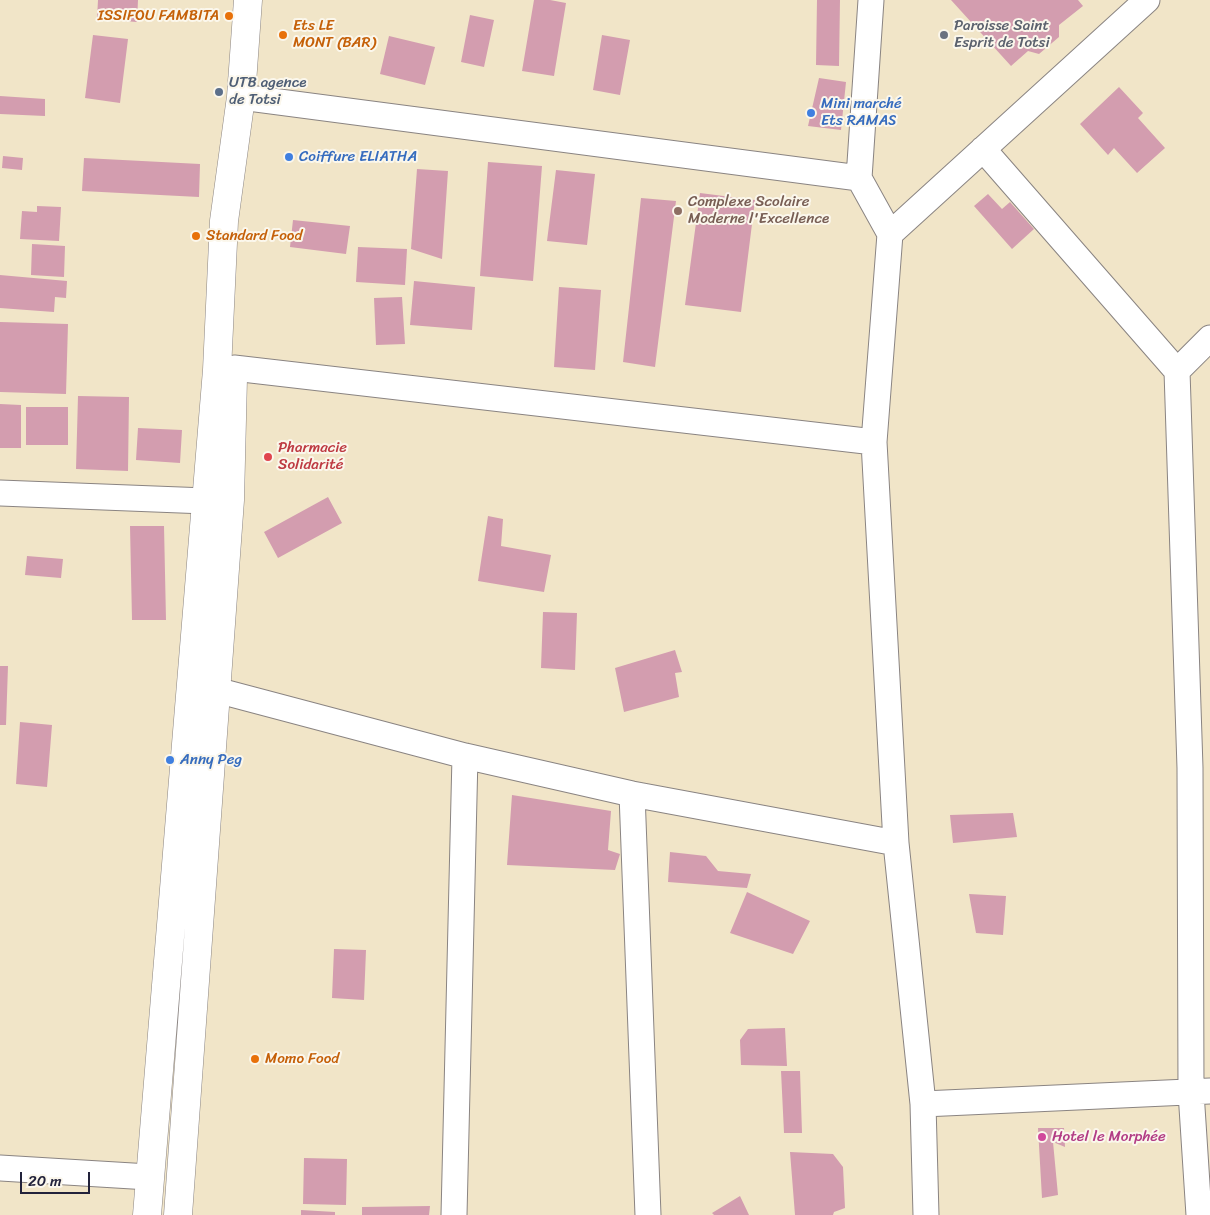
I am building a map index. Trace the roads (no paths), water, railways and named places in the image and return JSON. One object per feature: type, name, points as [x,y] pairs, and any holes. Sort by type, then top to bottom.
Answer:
[{"type":"main road","points":[[178,1215],[216,690],[217,370],[224,221],[241,97],[248,0]]},
{"type":"main road","points":[[147,1215],[149,1177],[218,500],[234,368],[238,224],[233,151]]},
{"type":"street","points":[[871,0],[859,178],[890,234],[874,442],[896,843],[923,1104],[926,1215]]},
{"type":"street","points":[[890,234],[1147,0]]},
{"type":"street","points":[[241,97],[859,178]]},
{"type":"street","points":[[983,149],[1178,371],[1200,767],[1201,1092],[1199,1215]]},
{"type":"street","points":[[1178,371],[1210,338]]},
{"type":"street","points":[[234,368],[874,442]]},
{"type":"street","points":[[0,492],[218,500]]},
{"type":"street","points":[[216,690],[465,756],[632,794],[896,843]]},
{"type":"street","points":[[454,1215],[465,756]]},
{"type":"street","points":[[632,794],[648,1215]]},
{"type":"street","points":[[923,1104],[1201,1092]]},
{"type":"street","points":[[0,1168],[149,1177]]},
{"type":"place","name":"ISSIFOU FAMBITA","points":[[229,16]]},
{"type":"place","name":"Ets LE MONT (BAR)","points":[[283,35]]},
{"type":"place","name":"Paroisse Saint Esprit de Totsi","points":[[944,35]]},
{"type":"place","name":"UTB agence de Totsi","points":[[219,92]]},
{"type":"place","name":"Mini marché Ets RAMAS","points":[[811,113]]},
{"type":"place","name":"Coiffure ELIATHA","points":[[289,157]]},
{"type":"place","name":"Complexe Scolaire Moderne l'Excellence","points":[[678,211]]},
{"type":"place","name":"Standard Food","points":[[196,236]]},
{"type":"place","name":"Pharmacie Solidarité","points":[[268,457]]},
{"type":"place","name":"Anny Peg","points":[[170,760]]},
{"type":"place","name":"Momo Food","points":[[255,1059]]},
{"type":"place","name":"Hotel le Morphée","points":[[1042,1137]]}]
